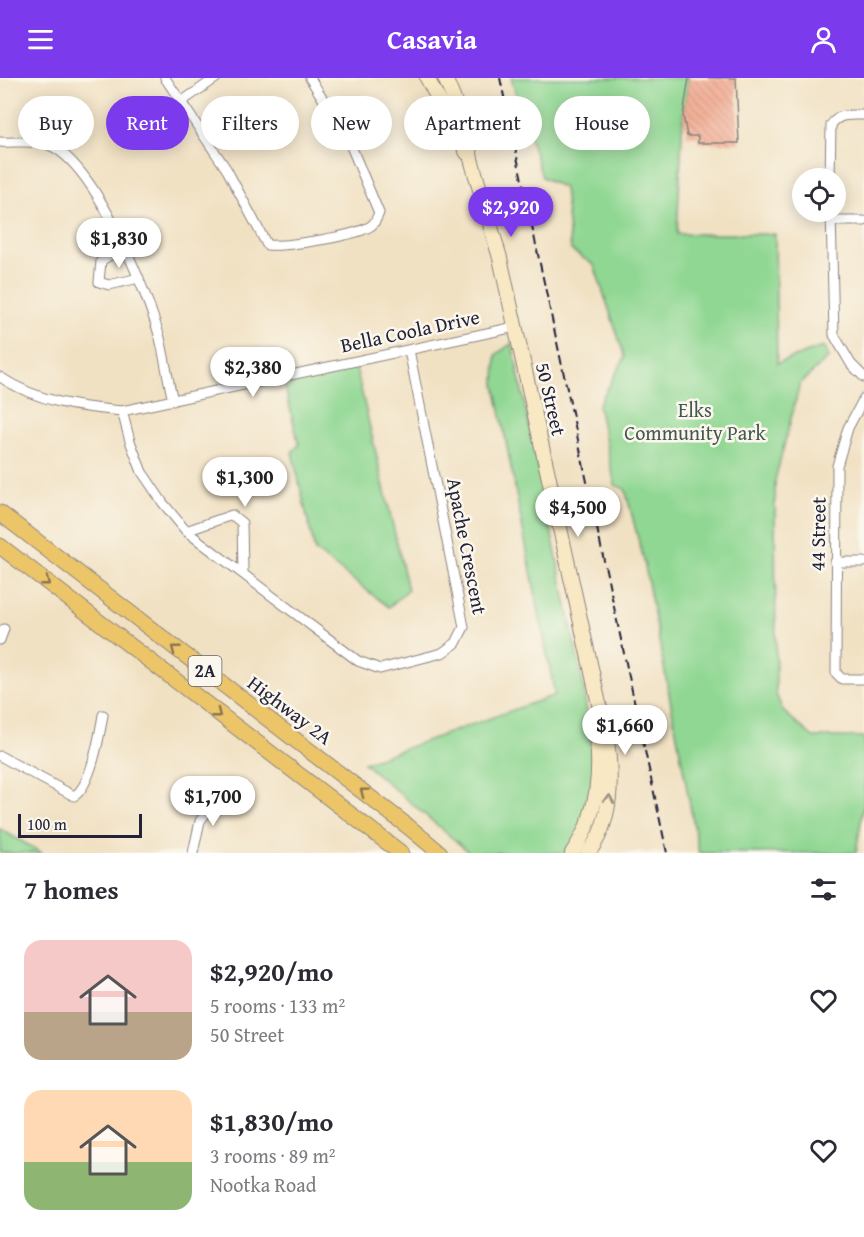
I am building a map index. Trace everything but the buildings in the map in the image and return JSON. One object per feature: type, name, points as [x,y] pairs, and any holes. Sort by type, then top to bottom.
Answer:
[{"type":"main road","name":"50 Street","points":[[428,78],[471,159]]},
{"type":"main road","name":"50 Street","points":[[445,78],[466,129],[471,159],[500,258],[607,740],[610,777],[606,815],[588,853]]},
{"type":"main road","name":"Highway 2A","points":[[0,513],[440,853]]},
{"type":"main road","name":"2A","points":[[0,546],[401,853]]},
{"type":"main road","name":"50 Street","points":[[572,853],[588,822],[598,781],[598,752],[586,651]]},
{"type":"street","points":[[165,78],[177,96]]},
{"type":"street","points":[[189,97],[216,78]]},
{"type":"street","points":[[189,114],[227,170],[267,245],[280,247],[361,231],[373,225],[379,213],[348,138],[310,78]]},
{"type":"street","points":[[830,168],[830,130],[836,118],[864,115]]},
{"type":"street","points":[[0,142],[47,144],[77,167],[105,206],[139,278],[159,337],[173,401]]},
{"type":"street","points":[[846,219],[864,222]]},
{"type":"street","points":[[831,222],[834,335],[851,364],[864,377]]},
{"type":"street","points":[[124,246],[101,261],[99,282],[109,285],[139,278]]},
{"type":"street","name":"Bella Coola Drive","points":[[0,377],[22,392],[70,406],[122,411],[515,327]]},
{"type":"street","name":"Apache Crescent","points":[[122,411],[142,472],[186,531],[358,661],[380,669],[442,653],[456,643],[465,627],[409,350]]},
{"type":"street","name":"44 Street","points":[[864,398],[848,428],[837,466],[835,562],[835,668],[838,676],[846,680],[864,680]]},
{"type":"street","points":[[186,531],[232,515],[242,522],[243,572]]},
{"type":"street","points":[[835,562],[864,562]]},
{"type":"street","points":[[0,640],[4,629]]},
{"type":"street","points":[[0,756],[74,796],[80,793],[93,761],[103,715]]},
{"type":"street","points":[[193,853],[200,821],[219,796]]},
{"type":"green space","name":"Elks Community Park","points":[[511,78],[689,78],[683,115],[677,234],[775,234],[777,363],[823,347],[829,357],[800,384],[775,480],[776,694],[783,711],[813,737],[864,737],[864,802],[856,853],[699,853],[644,561],[625,489],[615,485],[598,405],[625,357],[594,265],[571,250],[564,188],[542,177],[534,150],[542,150],[542,96],[517,96]]},
{"type":"green space","points":[[512,343],[583,684],[594,767],[586,828],[565,853],[470,853],[364,763],[555,695],[495,385],[496,355]]},
{"type":"green space","points":[[356,368],[408,590],[389,607],[315,551],[292,452],[299,445],[284,383]]},
{"type":"green space","points":[[0,829],[42,853],[0,853]]},
{"type":"railway","points":[[500,78],[667,853]]}]
